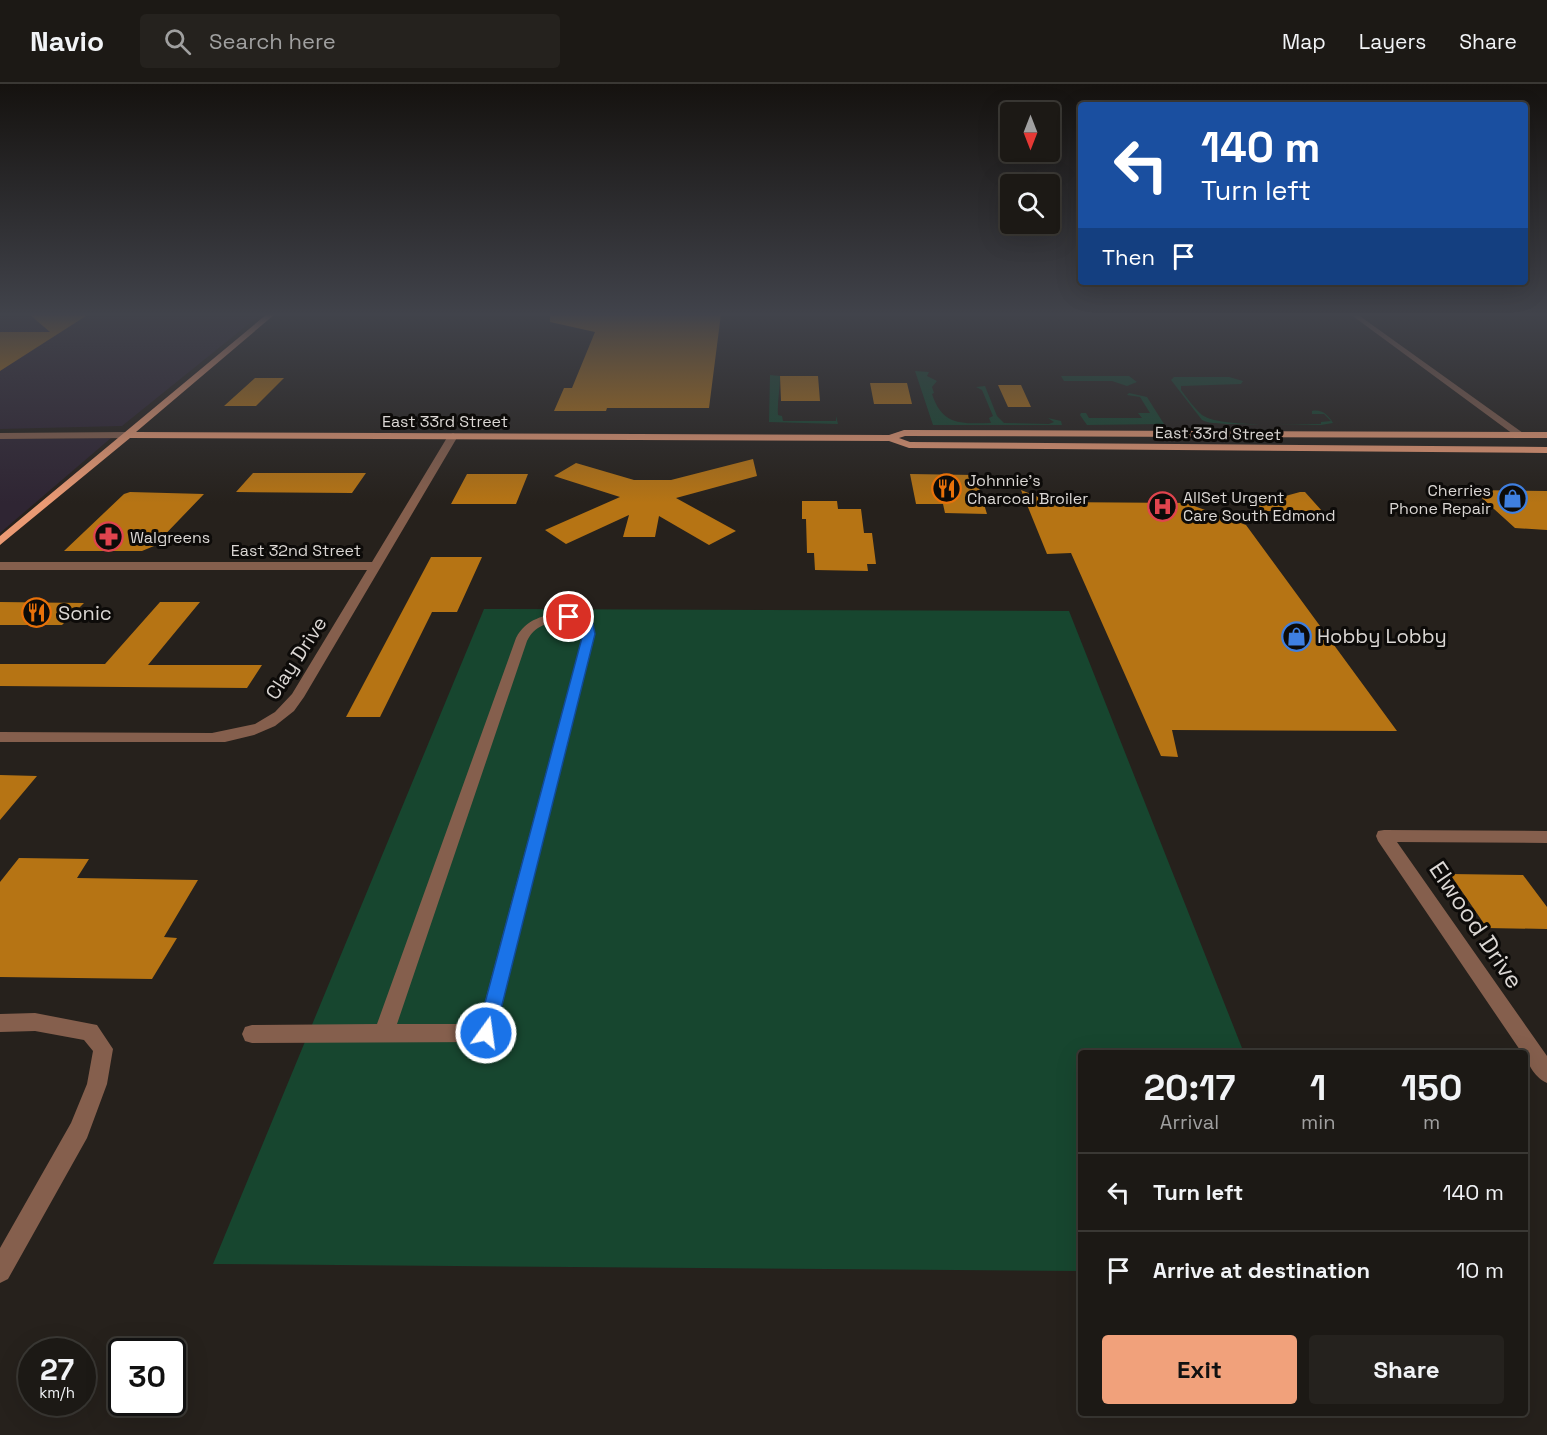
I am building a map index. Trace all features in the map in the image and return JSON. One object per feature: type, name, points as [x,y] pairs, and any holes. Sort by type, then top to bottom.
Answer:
[{"type":"main road","points":[[0,542],[195,377]]},
{"type":"main road","name":"East 33rd Street","points":[[126,435],[890,438],[904,433],[1547,435]]},
{"type":"main road","name":"East 33rd Street","points":[[890,438],[909,445],[1547,450]]},
{"type":"street","points":[[1440,377],[1520,435]]},
{"type":"street","name":"East 33rd Street","points":[[0,436],[126,435]]},
{"type":"street","name":"Clay Drive","points":[[0,737],[212,738],[234,736],[269,725],[282,716],[297,697],[453,436]]},
{"type":"street","name":"East 32nd Street","points":[[0,566],[376,566]]},
{"type":"street","points":[[252,1034],[486,1033],[589,634],[588,621],[569,617],[542,620],[527,629],[515,655],[384,1033]]},
{"type":"street","name":"Elwood Drive","points":[[1547,837],[1384,836],[1547,1073]]},
{"type":"street","points":[[0,1023],[35,1022],[90,1032],[103,1049],[97,1084],[79,1130],[0,1271]]},
{"type":"shaded area","points":[[0,377],[183,377],[122,426],[0,429]]},
{"type":"shaded area","points":[[111,438],[0,533],[0,439]]},
{"type":"green space","points":[[770,377],[780,377],[778,415],[782,416],[783,421],[836,421],[836,416],[838,424],[769,422]]},
{"type":"green space","points":[[917,377],[929,377],[937,381],[932,387],[936,404],[941,412],[954,420],[991,423],[989,418],[993,416],[982,390],[976,387],[985,386],[997,416],[1004,423],[1049,424],[1054,422],[1048,418],[1061,421],[1062,425],[933,425]]},
{"type":"green space","points":[[1062,377],[1130,377],[1137,382],[1127,386],[1112,381],[1064,381]]},
{"type":"green space","points":[[1174,377],[1229,377],[1243,381],[1241,384],[1181,386],[1181,390],[1202,415],[1224,422],[1241,424],[1202,420],[1171,380]]},
{"type":"green space","points":[[1129,393],[1147,397],[1164,424],[1087,425],[1080,415],[1086,413],[1089,418],[1142,418],[1138,413],[1150,413],[1140,397],[1127,395]]},
{"type":"green space","points":[[1312,411],[1324,413],[1333,423],[1321,425],[1280,425],[1321,424],[1321,422],[1331,421],[1324,414],[1312,414]]},
{"type":"green space","points":[[484,609],[1069,611],[1243,1050],[1078,1050],[1078,1271],[213,1264]]},
{"type":"building","points":[[576,377],[713,377],[709,408],[607,408],[606,411],[554,411],[564,388],[572,388]]},
{"type":"building","points":[[780,377],[818,377],[820,401],[781,401]]},
{"type":"building","points":[[255,378],[284,378],[256,406],[224,406]]},
{"type":"building","points":[[870,383],[907,383],[912,404],[874,404]]},
{"type":"building","points":[[998,385],[1021,385],[1031,407],[1008,407]]},
{"type":"building","points":[[753,459],[757,476],[676,498],[736,531],[709,545],[659,516],[655,537],[623,537],[629,515],[566,544],[545,530],[620,497],[554,476],[576,463],[634,480],[671,480]]},
{"type":"building","points":[[253,473],[366,473],[352,493],[236,492]]},
{"type":"building","points":[[467,474],[528,474],[516,504],[451,504]]},
{"type":"building","name":"Johnnie's Charcoal Broiler","points":[[910,474],[975,475],[987,514],[945,513],[943,504],[916,504]]},
{"type":"building","points":[[1021,490],[1051,502],[1186,503],[1246,525],[1397,731],[1172,730],[1178,757],[1161,756],[1071,553],[1047,554]]},
{"type":"building","points":[[1473,490],[1547,491],[1547,530],[1515,528]]},
{"type":"building","name":"Walgreens","points":[[130,492],[204,494],[154,546],[142,551],[64,551],[124,494]]},
{"type":"building","points":[[1305,492],[1322,511],[1254,511],[1253,505]]},
{"type":"building","points":[[802,501],[837,501],[838,509],[861,509],[864,533],[872,533],[876,564],[867,564],[868,571],[815,570],[814,553],[807,553],[806,519],[802,519]]},
{"type":"building","points":[[431,557],[482,557],[457,612],[432,612],[380,717],[346,717]]},
{"type":"building","name":"Sonic","points":[[0,602],[84,603],[62,625],[0,625]]},
{"type":"building","points":[[160,602],[200,602],[148,665],[262,665],[247,688],[0,686],[0,664],[105,664]]},
{"type":"building","points":[[0,775],[37,776],[0,820]]},
{"type":"building","points":[[19,858],[89,859],[77,878],[198,880],[164,937],[177,938],[152,979],[0,977],[0,882]]},
{"type":"building","points":[[1450,874],[1523,875],[1547,907],[1547,929],[1487,928]]},
{"type":"place","name":"Johnnie's Charcoal Broiler","points":[[946,489]]},
{"type":"place","name":"Cherries Phone Repair","points":[[1512,499]]},
{"type":"place","name":"AllSet Urgent Care South Edmond","points":[[1162,506]]},
{"type":"place","name":"Walgreens","points":[[109,537]]},
{"type":"place","name":"Sonic","points":[[37,613]]},
{"type":"place","name":"Hobby Lobby","points":[[1296,636]]},
{"type":"route","points":[[486,1033],[589,634],[588,621],[569,617]]}]
